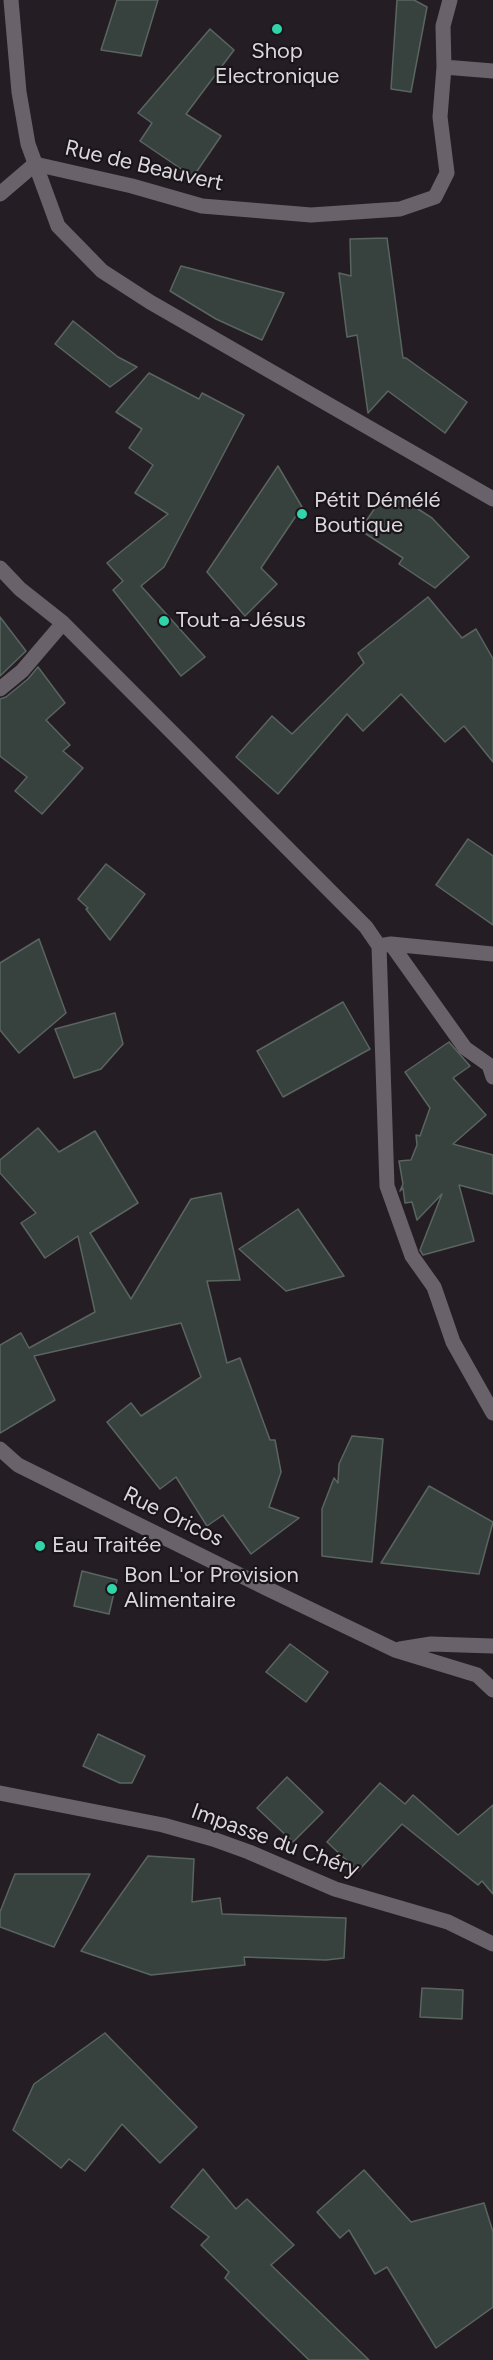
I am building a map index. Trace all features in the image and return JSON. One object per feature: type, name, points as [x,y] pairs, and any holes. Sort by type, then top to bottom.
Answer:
[{"type":"street","points":[[11,0],[19,92],[28,144],[58,226],[102,271],[150,302],[493,499]]},
{"type":"street","name":"Rue de Beauvert","points":[[35,164],[132,186],[202,206],[311,215],[400,209],[435,197],[447,173],[440,117],[444,67],[442,26],[450,0]]},
{"type":"street","points":[[444,67],[493,71]]},
{"type":"street","points":[[0,194],[35,164]]},
{"type":"street","points":[[0,568],[20,589],[63,623],[385,945],[465,1048],[489,1065],[493,1077]]},
{"type":"street","points":[[0,689],[22,671],[63,623]]},
{"type":"street","points":[[385,945],[493,954]]},
{"type":"street","points":[[385,945],[387,1186],[412,1256],[434,1287],[453,1342],[493,1413]]},
{"type":"street","name":"Rue Oricos","points":[[0,1449],[18,1465],[395,1650],[477,1675],[493,1690]]},
{"type":"street","points":[[395,1650],[431,1644],[493,1646]]},
{"type":"street","name":"Impasse du Chéry","points":[[0,1793],[163,1825],[213,1839],[249,1851],[335,1889],[448,1922],[493,1944]]},
{"type":"building","points":[[117,0],[158,0],[141,56],[101,50]]},
{"type":"building","points":[[397,0],[414,0],[427,7],[411,92],[391,89]]},
{"type":"building","points":[[210,29],[234,50],[186,114],[221,136],[193,177],[140,141],[152,123],[138,113]]},
{"type":"building","points":[[387,238],[403,358],[467,402],[445,433],[388,391],[368,413],[357,335],[347,337],[339,273],[351,276],[350,239]]},
{"type":"building","points":[[181,266],[284,293],[262,340],[216,319],[170,291]]},
{"type":"building","points":[[73,321],[118,357],[137,367],[110,387],[55,344]]},
{"type":"building","points":[[149,373],[199,399],[202,393],[244,415],[164,567],[141,586],[205,657],[181,676],[113,590],[123,581],[107,563],[168,514],[135,493],[153,465],[129,448],[142,429],[116,412]]},
{"type":"building","points":[[278,466],[302,507],[261,568],[277,584],[245,616],[207,572]]},
{"type":"building","points":[[401,498],[432,518],[469,557],[435,588],[399,564],[403,558],[360,530],[381,499],[394,508]]},
{"type":"building","points":[[428,597],[462,638],[476,629],[493,659],[493,762],[464,726],[445,742],[401,694],[363,731],[347,714],[278,794],[236,757],[272,716],[292,734],[364,663],[358,653]]},
{"type":"building","points":[[0,617],[26,651],[0,676]]},
{"type":"building","points":[[38,667],[65,703],[46,720],[70,745],[63,751],[83,768],[42,814],[15,791],[27,777],[0,756],[0,699],[6,697],[28,679]]},
{"type":"building","points":[[468,839],[493,856],[493,925],[436,885]]},
{"type":"building","points":[[106,864],[145,894],[110,940],[86,909],[88,908],[78,899]]},
{"type":"building","points":[[39,939],[66,1013],[19,1053],[0,1030],[0,963]]},
{"type":"building","points":[[343,1002],[370,1049],[283,1097],[257,1051]]},
{"type":"building","points":[[115,1013],[123,1044],[101,1069],[74,1078],[55,1029]]},
{"type":"building","points":[[449,1042],[470,1066],[453,1078],[486,1115],[453,1144],[493,1155],[493,1194],[459,1185],[474,1241],[423,1255],[420,1250],[442,1194],[417,1220],[412,1202],[405,1203],[403,1188],[400,1191],[403,1184],[399,1161],[411,1160],[417,1145],[416,1135],[420,1136],[430,1108],[405,1072]]},
{"type":"building","points":[[38,1128],[59,1152],[95,1131],[138,1203],[90,1233],[131,1299],[191,1199],[221,1193],[240,1280],[207,1281],[227,1363],[240,1358],[270,1440],[275,1440],[281,1472],[269,1507],[299,1518],[251,1554],[223,1515],[207,1526],[176,1477],[160,1489],[107,1422],[131,1403],[141,1416],[201,1377],[181,1323],[34,1356],[55,1400],[0,1433],[0,1345],[21,1333],[29,1348],[95,1312],[78,1236],[45,1258],[21,1223],[36,1213],[0,1173],[0,1160]]},
{"type":"building","points":[[298,1209],[344,1276],[286,1291],[239,1249]]},
{"type":"building","points":[[352,1436],[383,1439],[372,1562],[322,1556],[322,1509],[334,1478],[338,1483],[339,1464]]},
{"type":"building","points":[[429,1486],[493,1522],[479,1574],[381,1563]]},
{"type":"building","points":[[82,1571],[117,1580],[109,1614],[74,1606]]},
{"type":"building","points":[[290,1644],[328,1672],[306,1702],[266,1672]]},
{"type":"building","points":[[98,1734],[145,1756],[132,1783],[120,1783],[83,1766]]},
{"type":"building","points":[[287,1777],[323,1812],[293,1842],[257,1808]]},
{"type":"building","points":[[380,1783],[405,1804],[413,1795],[458,1835],[493,1805],[493,1894],[482,1881],[478,1885],[402,1824],[358,1871],[327,1842]]},
{"type":"building","points":[[148,1856],[194,1859],[192,1902],[220,1898],[222,1914],[346,1918],[344,1958],[326,1960],[244,1957],[245,1965],[151,1975],[81,1951]]},
{"type":"building","points":[[15,1874],[90,1874],[54,1947],[0,1927],[0,1912]]},
{"type":"building","points":[[422,1988],[463,1990],[462,2019],[420,2017]]},
{"type":"building","points":[[105,2033],[197,2127],[160,2163],[122,2124],[85,2171],[69,2159],[61,2168],[13,2130],[34,2084]]},
{"type":"building","points":[[203,2169],[236,2209],[247,2199],[294,2245],[271,2265],[369,2360],[309,2360],[225,2278],[229,2272],[201,2245],[209,2237],[171,2207]]},
{"type":"building","points":[[364,2170],[411,2222],[484,2203],[493,2232],[493,2307],[436,2348],[387,2267],[375,2274],[349,2230],[340,2238],[317,2212]]},
{"type":"place","name":"Shop Electronique","points":[[277,29]]},
{"type":"place","name":"Pétit Démélé Boutique","points":[[302,514]]},
{"type":"place","name":"Tout-a-Jésus","points":[[164,621]]},
{"type":"place","name":"Eau Traitée","points":[[40,1546]]},
{"type":"place","name":"Bon L'or Provision Alimentaire","points":[[112,1589]]}]
